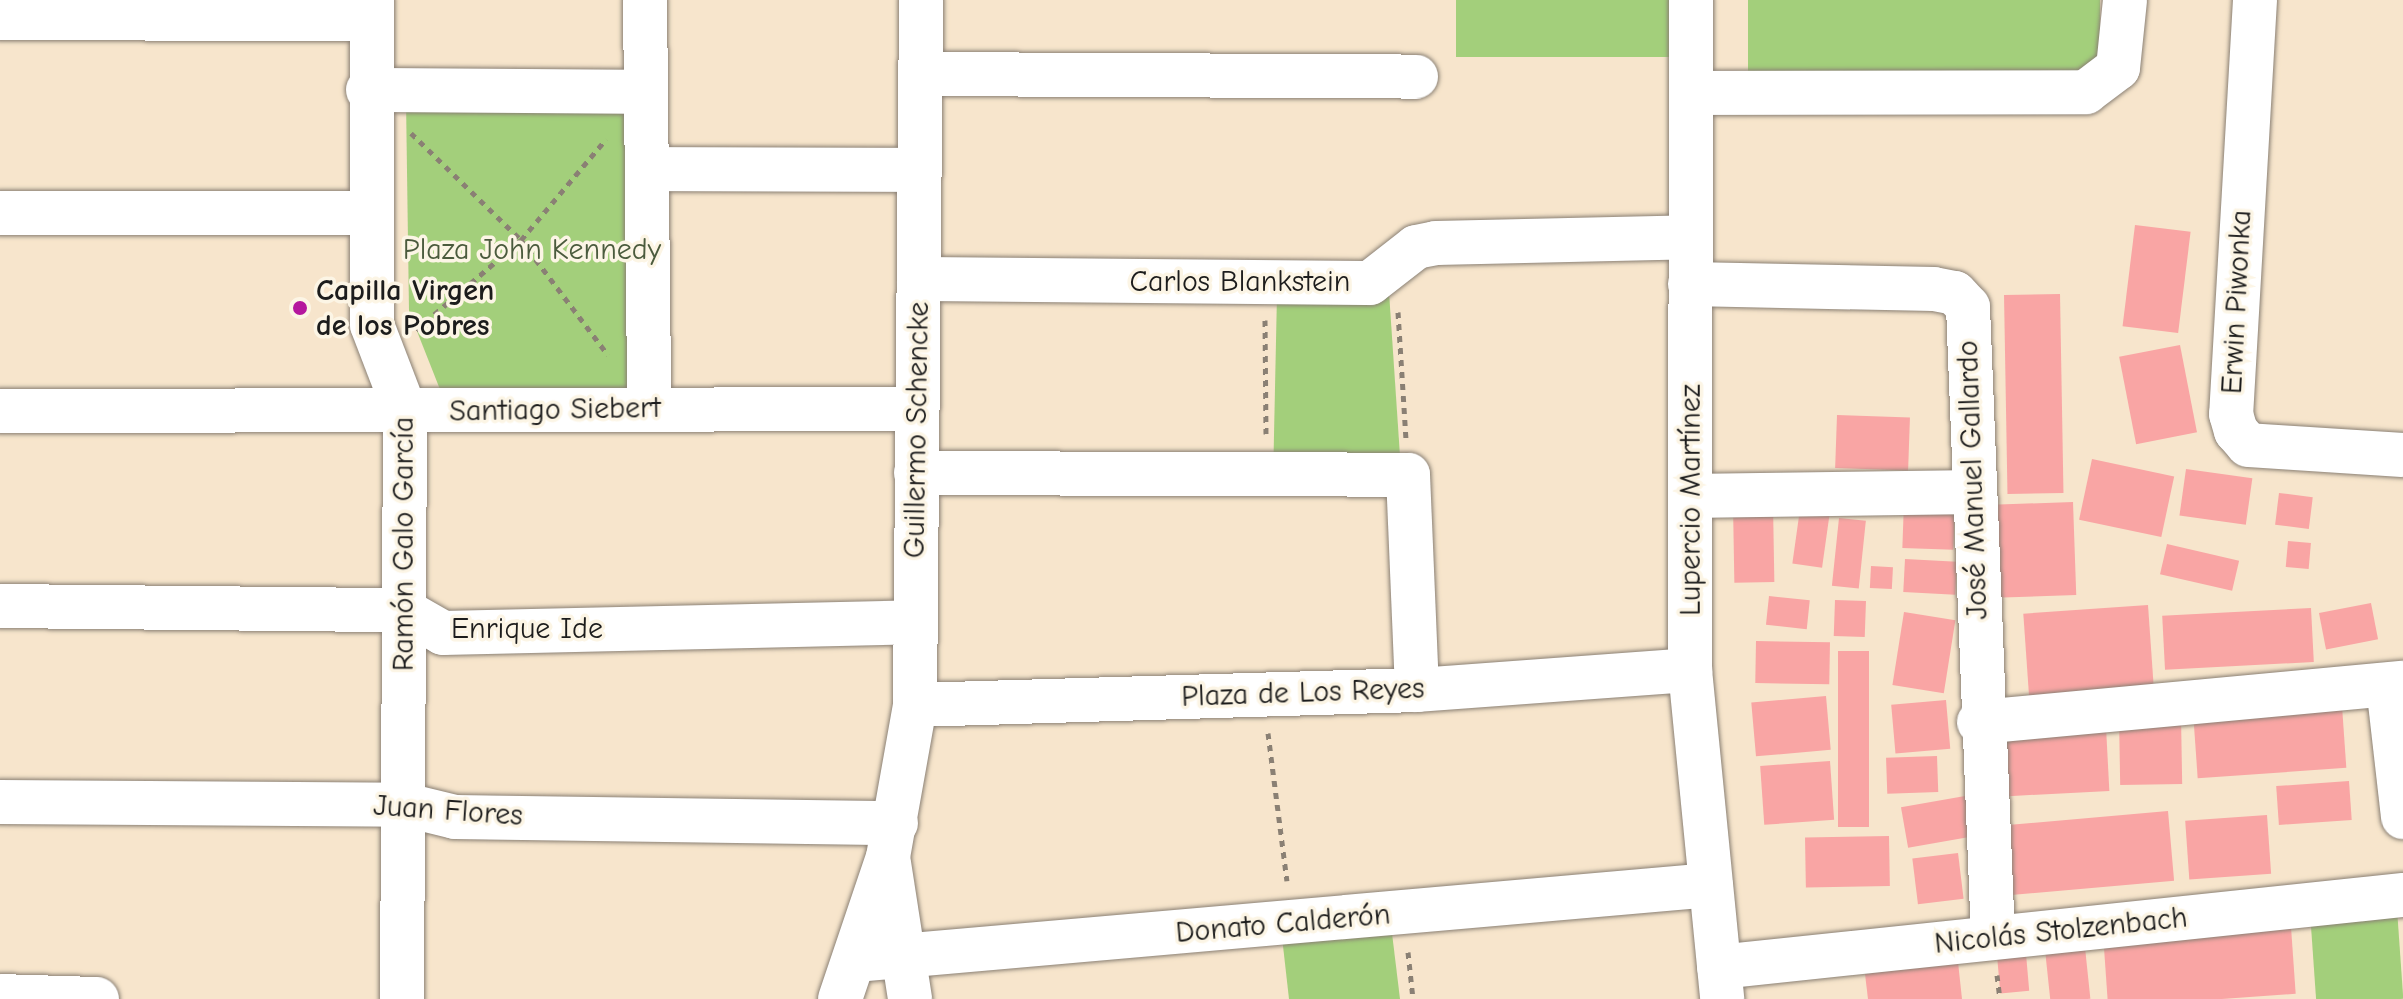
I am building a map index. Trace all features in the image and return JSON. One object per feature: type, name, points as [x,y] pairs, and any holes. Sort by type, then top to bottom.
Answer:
[{"type":"street","points":[[645,0],[649,409]]},
{"type":"street","name":"Guillermo Schencke","points":[[847,980],[892,840],[915,705],[921,0]]},
{"type":"street","name":"Lupercio Martínez","points":[[1691,0],[1690,670],[1720,983]]},
{"type":"street","points":[[1691,93],[2086,92],[2118,68],[2125,0]]},
{"type":"street","name":"Erwin Piwonka","points":[[2255,0],[2231,414],[2236,431],[2248,445],[2403,455]]},
{"type":"street","points":[[0,18],[371,9]]},
{"type":"street","name":"Ramón Galo García","points":[[371,9],[367,213],[372,325],[405,411],[403,610],[406,805],[402,999]]},
{"type":"street","points":[[921,74],[1416,77]]},
{"type":"street","points":[[368,90],[645,92]]},
{"type":"street","points":[[647,169],[920,170]]},
{"type":"street","points":[[0,213],[367,213]]},
{"type":"street","name":"Carlos Blankstein","points":[[919,279],[1370,283],[1395,263],[1436,243],[1691,237]]},
{"type":"street","name":"José Manuel Gallardo","points":[[1690,284],[1955,293],[1968,307],[1979,722],[1993,938]]},
{"type":"street","name":"Santiago Siebert","points":[[0,411],[917,409]]},
{"type":"street","points":[[916,473],[1266,477],[1408,475],[1417,690]]},
{"type":"street","points":[[1691,496],[1974,492]]},
{"type":"street","name":"Enrique Ide","points":[[0,606],[403,610],[443,633],[915,622]]},
{"type":"street","name":"Plaza de Los Reyes","points":[[915,705],[1417,690],[1690,670]]},
{"type":"street","points":[[1979,722],[2396,684],[2403,817]]},
{"type":"street","name":"Juan Flores","points":[[0,802],[406,805],[455,817],[892,840]]},
{"type":"street","name":"Guillermo Schencke","points":[[892,840],[907,979]]},
{"type":"street","name":"Donato Calderón","points":[[847,980],[907,979],[1292,923],[1711,885]]},
{"type":"street","name":"Nicolás Stolzenbach","points":[[1720,983],[1993,938],[2403,895]]},
{"type":"street","points":[[0,996],[97,999]]},
{"type":"path","points":[[368,90],[521,240],[612,360]]},
{"type":"path","points":[[385,356],[521,240],[645,92]]},
{"type":"path","points":[[1395,263],[1408,475]]},
{"type":"path","points":[[1265,283],[1266,477]]},
{"type":"path","points":[[1263,696],[1292,923]]},
{"type":"path","points":[[1404,913],[1413,999]]},
{"type":"green space","points":[[1456,0],[1677,0],[1677,57],[1456,57]]},
{"type":"green space","points":[[1748,0],[2100,0],[2100,82],[1748,82]]},
{"type":"green space","name":"Plaza John Kennedy","points":[[406,100],[652,103],[661,390],[443,397],[409,311]]},
{"type":"green space","points":[[1389,292],[1402,486],[1273,482],[1277,294]]},
{"type":"green space","points":[[2397,909],[2403,999],[2316,999],[2310,915]]},
{"type":"green space","points":[[1391,925],[1400,999],[1289,999],[1282,937]]},
{"type":"building","points":[[2135,225],[2191,232],[2178,333],[2123,326]]},
{"type":"building","points":[[2060,294],[2063,493],[2007,494],[2004,295]]},
{"type":"building","points":[[2180,345],[2197,432],[2136,444],[2119,357]]},
{"type":"building","points":[[1837,415],[1910,418],[1908,471],[1835,468]]},
{"type":"building","points":[[2092,459],[2174,476],[2161,537],[2079,520]]},
{"type":"building","points":[[2186,469],[2252,478],[2246,525],[2179,516]]},
{"type":"building","points":[[2279,493],[2313,497],[2309,529],[2275,525]]},
{"type":"building","points":[[1904,501],[1955,503],[1953,550],[1902,548]]},
{"type":"building","points":[[2073,502],[2076,595],[1995,598],[1992,505]]},
{"type":"building","points":[[1773,504],[1774,582],[1734,583],[1733,505]]},
{"type":"building","points":[[1800,509],[1830,513],[1822,568],[1792,563]]},
{"type":"building","points":[[1839,518],[1866,521],[1859,588],[1832,586]]},
{"type":"building","points":[[2288,541],[2311,543],[2309,569],[2286,567]]},
{"type":"building","points":[[2167,544],[2239,561],[2232,591],[2160,574]]},
{"type":"building","points":[[1905,559],[1957,562],[1955,595],[1903,592]]},
{"type":"building","points":[[1871,566],[1893,567],[1892,589],[1870,588]]},
{"type":"building","points":[[1769,596],[1810,600],[1807,629],[1766,625]]},
{"type":"building","points":[[1835,600],[1866,601],[1865,637],[1834,636]]},
{"type":"building","points":[[2371,603],[2378,639],[2326,649],[2319,613]]},
{"type":"building","points":[[2148,605],[2154,688],[2029,697],[2023,614]]},
{"type":"building","points":[[2311,608],[2314,662],[2165,670],[2162,616]]},
{"type":"building","points":[[1904,612],[1955,620],[1944,693],[1892,685]]},
{"type":"building","points":[[1756,641],[1830,642],[1829,684],[1755,683]]},
{"type":"building","points":[[1838,651],[1869,651],[1869,827],[1838,827]]},
{"type":"building","points":[[1826,696],[1831,750],[1756,756],[1751,703]]},
{"type":"building","points":[[1946,700],[1950,749],[1895,754],[1891,705]]},
{"type":"building","points":[[2342,706],[2346,768],[2198,778],[2193,716]]},
{"type":"building","points":[[2181,716],[2182,784],[2120,785],[2119,717]]},
{"type":"building","points":[[2106,727],[2109,791],[1996,797],[1992,733]]},
{"type":"building","points":[[1937,756],[1938,792],[1887,794],[1886,758]]},
{"type":"building","points":[[1830,761],[1834,820],[1764,825],[1760,766]]},
{"type":"building","points":[[2349,781],[2352,820],[2279,825],[2276,786]]},
{"type":"building","points":[[1965,796],[1972,836],[1908,848],[1901,807]]},
{"type":"building","points":[[2168,811],[2174,881],[2000,896],[1994,826]]},
{"type":"building","points":[[2267,815],[2271,874],[2189,880],[2185,821]]},
{"type":"building","points":[[1889,836],[1890,886],[1806,887],[1805,837]]},
{"type":"building","points":[[1958,853],[1964,899],[1918,904],[1912,859]]},
{"type":"building","points":[[2291,927],[2296,994],[2222,999],[2108,999],[2103,940]]},
{"type":"building","points":[[2084,938],[2090,999],[2050,999],[2044,942]]},
{"type":"building","points":[[2026,954],[2029,991],[2000,993],[1997,957]]},
{"type":"building","points":[[1958,962],[1962,999],[1868,999],[1865,974]]},
{"type":"place","name":"Capilla Virgen de los Pobres","points":[[300,308]]}]
